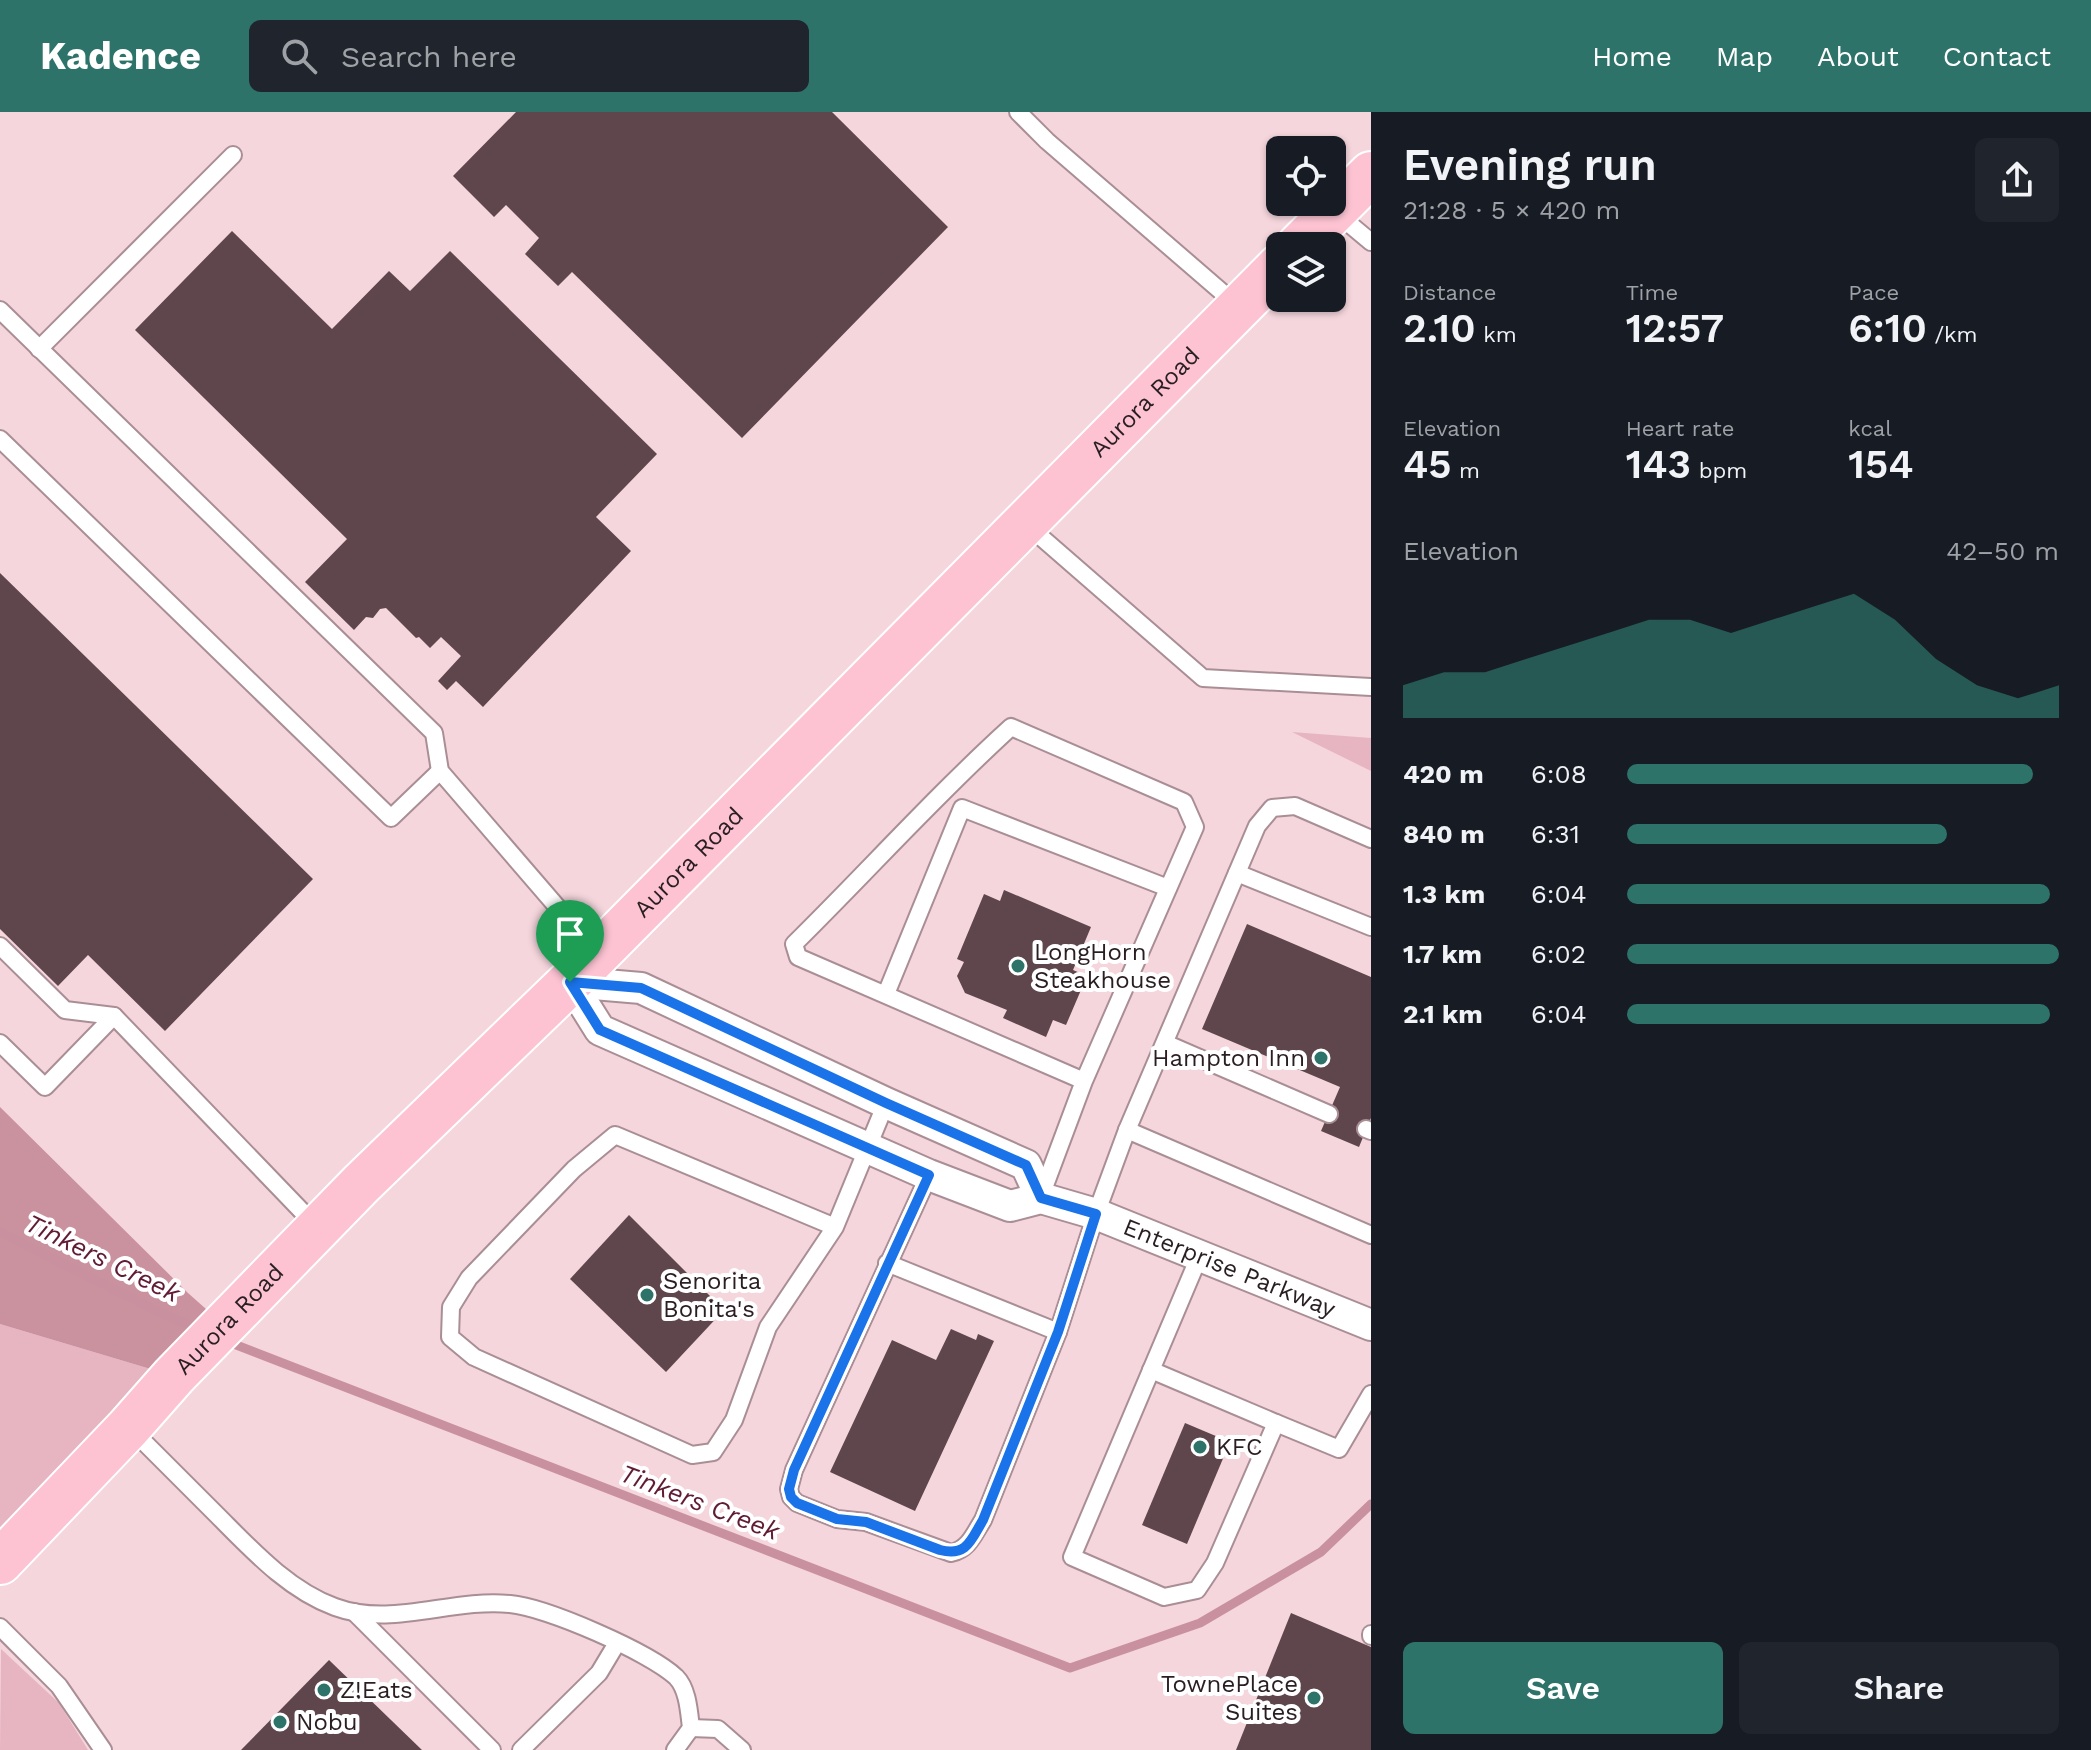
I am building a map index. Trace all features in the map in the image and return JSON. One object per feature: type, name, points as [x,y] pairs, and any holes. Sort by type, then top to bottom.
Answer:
[{"type":"main road","points":[[1346,199],[1371,174]]},
{"type":"main road","points":[[1313,232],[1329,216]]},
{"type":"main road","name":"Aurora Road","points":[[0,1562],[174,1376],[384,1162],[584,968],[1266,280]]},
{"type":"street","points":[[584,968],[641,988],[1026,1165],[1041,1198]]},
{"type":"street","name":"Enterprise Parkway","points":[[584,968],[600,1030],[929,1175],[1010,1206],[1041,1198],[1096,1214],[1371,1325]]},
{"type":"lane","points":[[1018,112],[1047,141],[1240,307]]},
{"type":"lane","points":[[39,349],[233,155]]},
{"type":"lane","points":[[1340,216],[1371,242]]},
{"type":"lane","points":[[0,310],[434,733],[440,771],[584,968]]},
{"type":"lane","points":[[0,439],[391,818],[440,771]]},
{"type":"lane","points":[[1025,523],[1203,678],[1371,687]]},
{"type":"lane","points":[[1041,1198],[1084,1081],[1195,827],[1184,802],[1011,727],[936,798],[874,866],[794,944],[798,957],[1084,1081]]},
{"type":"lane","points":[[936,798],[1168,888]]},
{"type":"lane","points":[[929,1175],[794,1470],[789,1489],[797,1503],[837,1519],[866,1522],[951,1553],[968,1545],[983,1520],[1058,1332],[1127,1130],[1257,826],[1272,808],[1295,806],[1371,839]]},
{"type":"lane","points":[[886,994],[962,808]]},
{"type":"lane","points":[[1237,873],[1371,927]]},
{"type":"lane","points":[[0,946],[65,1010],[114,1016],[319,1229]]},
{"type":"lane","points":[[0,1043],[45,1087],[114,1016]]},
{"type":"lane","points":[[1165,1043],[1329,1114]]},
{"type":"lane","points":[[835,1227],[615,1135],[574,1169],[469,1278],[451,1307],[450,1337],[474,1357],[692,1455],[713,1452],[734,1420],[768,1327],[835,1227],[886,1103]]},
{"type":"lane","points":[[1127,1130],[1371,1235]]},
{"type":"lane","points":[[1199,1257],[1072,1557],[1164,1597],[1197,1590],[1215,1563],[1276,1423]]},
{"type":"lane","points":[[887,1263],[1058,1332]]},
{"type":"lane","points":[[1151,1370],[1339,1449],[1371,1394]]},
{"type":"lane","points":[[129,1427],[257,1554],[309,1596],[338,1609],[376,1615],[469,1604],[511,1604],[548,1614],[643,1655],[677,1678],[686,1697],[691,1728],[675,1750]]},
{"type":"lane","points":[[354,1612],[492,1750]]},
{"type":"lane","points":[[0,1627],[59,1686],[103,1750]]},
{"type":"lane","points":[[521,1750],[599,1673],[617,1643]]},
{"type":"lane","points":[[691,1728],[718,1729],[742,1750]]},
{"type":"shaded area","points":[[1292,732],[1371,738],[1371,771]]},
{"type":"shaded area","points":[[0,1107],[224,1325],[174,1376],[0,1324]]},
{"type":"shaded area","points":[[0,1324],[174,1376],[0,1562]]},
{"type":"shaded area","points":[[1,1649],[59,1703],[88,1750],[0,1750]]},
{"type":"building","points":[[516,112],[832,112],[948,227],[742,438],[572,272],[558,286],[525,254],[539,238],[506,205],[494,217],[453,176]]},
{"type":"building","points":[[232,231],[332,329],[389,271],[410,291],[450,251],[657,454],[596,517],[631,551],[483,707],[456,681],[447,690],[438,681],[461,656],[441,637],[430,648],[386,608],[380,609],[373,618],[366,617],[354,630],[305,582],[347,539],[135,330]]},
{"type":"building","points":[[0,573],[313,879],[165,1031],[88,955],[58,986],[0,929]]},
{"type":"building","name":"LongHorn Steakhouse","points":[[1004,890],[1091,927],[1073,970],[1087,976],[1066,1025],[1053,1020],[1046,1037],[1003,1018],[1007,1010],[965,993],[957,976],[964,962],[957,959],[984,894],[1000,901]]},
{"type":"building","name":"Hampton Inn","points":[[1247,924],[1371,977],[1371,1118],[1359,1147],[1321,1131],[1340,1087],[1202,1029]]},
{"type":"building","name":"Senorita Bonita's","points":[[629,1215],[724,1310],[666,1372],[570,1279]]},
{"type":"building","points":[[951,1329],[976,1340],[978,1334],[994,1341],[915,1511],[830,1472],[892,1340],[936,1360]]},
{"type":"building","points":[[1185,1423],[1230,1442],[1187,1544],[1142,1525]]},
{"type":"building","name":"TownePlace Suites","points":[[1291,1613],[1371,1647],[1371,1750],[1236,1750]]},
{"type":"building","points":[[329,1660],[422,1750],[241,1750]]},
{"type":"waterway","name":"Tinkers Creek","points":[[0,1232],[201,1330]]},
{"type":"waterway","name":"Tinkers Creek","points":[[226,1341],[1070,1668],[1200,1623],[1321,1552],[1371,1504]]},
{"type":"place","name":"LongHorn Steakhouse","points":[[1018,966]]},
{"type":"place","name":"Hampton Inn","points":[[1321,1058]]},
{"type":"place","name":"Senorita Bonita's","points":[[647,1295]]},
{"type":"place","name":"KFC","points":[[1200,1447]]},
{"type":"place","name":"Z!Eats","points":[[324,1690]]},
{"type":"place","name":"TownePlace Suites","points":[[1314,1698]]},
{"type":"place","name":"Nobu","points":[[280,1722]]},
{"type":"route","points":[[570,982],[641,988],[1026,1165],[1041,1198],[1096,1214],[1058,1332],[983,1520],[968,1545],[960,1551],[951,1553],[940,1550],[866,1522],[837,1519],[797,1503],[789,1489],[794,1470],[929,1175],[600,1030],[570,982]]}]
